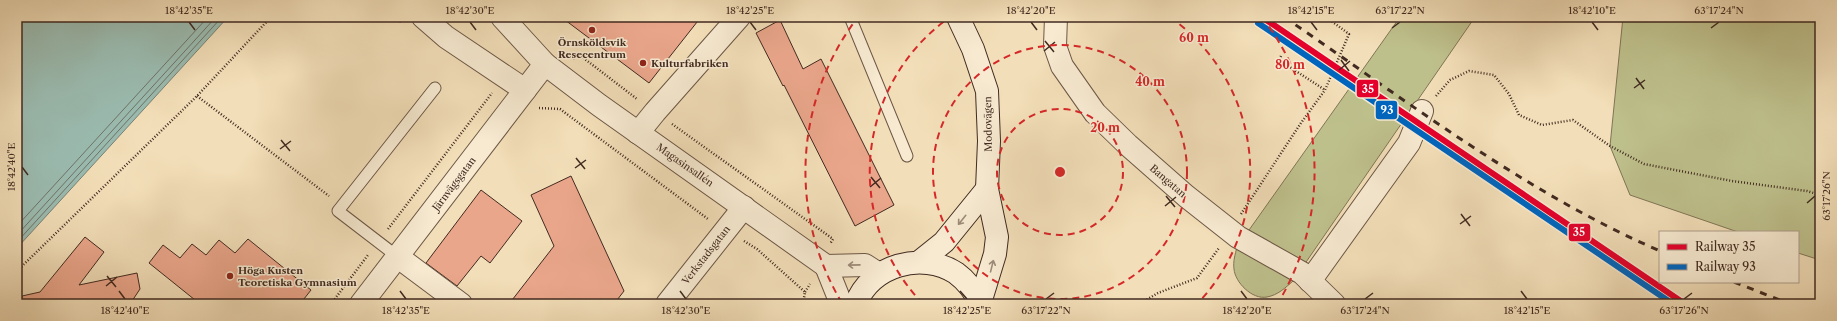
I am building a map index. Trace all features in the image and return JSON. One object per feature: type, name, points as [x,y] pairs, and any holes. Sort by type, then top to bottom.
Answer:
[{"type":"street","points":[[423,17],[446,36],[526,90]]},
{"type":"street","name":"Magasinsallén","points":[[502,17],[545,64],[638,133],[826,266]]},
{"type":"street","points":[[638,133],[739,17]]},
{"type":"street","name":"Modovägen","points":[[958,17],[973,49],[987,91],[989,141],[987,189],[997,237],[995,254],[980,303]]},
{"type":"street","name":"Bangatan","points":[[1056,17],[1056,46],[1062,66],[1095,113],[1128,146],[1186,196],[1230,231],[1302,273],[1334,304]]},
{"type":"street","name":"Järnvägsgatan","points":[[361,304],[545,64]]},
{"type":"street","points":[[1310,281],[1410,143],[1422,110]]},
{"type":"street","points":[[919,262],[944,242],[987,189]]},
{"type":"street","name":"Verkstadsgatan","points":[[667,304],[744,207]]},
{"type":"street","points":[[398,257],[461,304]]},
{"type":"street","points":[[856,304],[867,285],[879,274],[898,265],[919,262],[938,265],[956,273],[970,286],[980,303]]},
{"type":"street","points":[[842,304],[826,266],[865,265],[879,274]]},
{"type":"lane","points":[[850,17],[907,156]]},
{"type":"lane","points":[[398,257],[338,211],[435,88]]},
{"type":"path","points":[[17,271],[197,96],[271,17]]},
{"type":"path","points":[[1139,304],[1158,293],[1197,278],[1230,231],[1301,123],[1325,90],[1349,34],[1326,17]]},
{"type":"path","points":[[1281,56],[1279,60],[1325,90]]},
{"type":"path","points":[[1422,110],[1450,80],[1469,71],[1494,75],[1509,94],[1519,115],[1542,125],[1573,120],[1610,146],[1644,164],[1732,181],[1807,191],[1820,195]]},
{"type":"path","points":[[331,304],[494,90]]},
{"type":"path","points":[[197,96],[273,152],[342,206]]},
{"type":"path","points":[[539,108],[560,109],[700,214],[757,249],[805,292],[803,304]]},
{"type":"green space","points":[[1400,17],[1475,17],[1293,281],[1275,295],[1261,297],[1250,293],[1237,279],[1235,274],[1234,258],[1237,247]]},
{"type":"green space","points":[[1623,17],[1820,17],[1820,260],[1799,253],[1799,231],[1735,231],[1630,195],[1610,146]]},
{"type":"water","points":[[17,17],[228,17],[17,248]]},
{"type":"building","name":"Kulturfabriken","points":[[561,17],[701,17],[649,83]]},
{"type":"building","points":[[780,20],[803,69],[821,59],[894,205],[855,226],[756,33]]},
{"type":"building","points":[[571,176],[624,291],[614,304],[509,304],[554,246],[531,195]]},
{"type":"building","points":[[481,190],[522,221],[490,263],[481,256],[457,286],[426,263]]},
{"type":"building","points":[[85,237],[104,252],[79,285],[137,273],[140,289],[130,304],[23,304],[22,296],[40,292]]},
{"type":"building","name":"Höga Kusten Teoretiska Gymnasium","points":[[248,239],[311,290],[300,304],[200,304],[149,263],[163,245],[180,258],[192,244],[206,255],[219,240],[235,253]]},
{"type":"railway","points":[[1284,17],[1421,112],[1513,173],[1561,201],[1659,251]]},
{"type":"railway","points":[[1737,283],[1790,304]]},
{"type":"rail line","name":"35","points":[[1262,17],[1685,304]]},
{"type":"rail line","name":"93","points":[[1258,23],[1673,304]]},
{"type":"place","name":"Örnsköldsvik Resecentrum","points":[[592,30]]},
{"type":"place","name":"Kulturfabriken","points":[[643,63]]},
{"type":"place","name":"Höga Kusten Teoretiska Gymnasium","points":[[230,276]]}]
